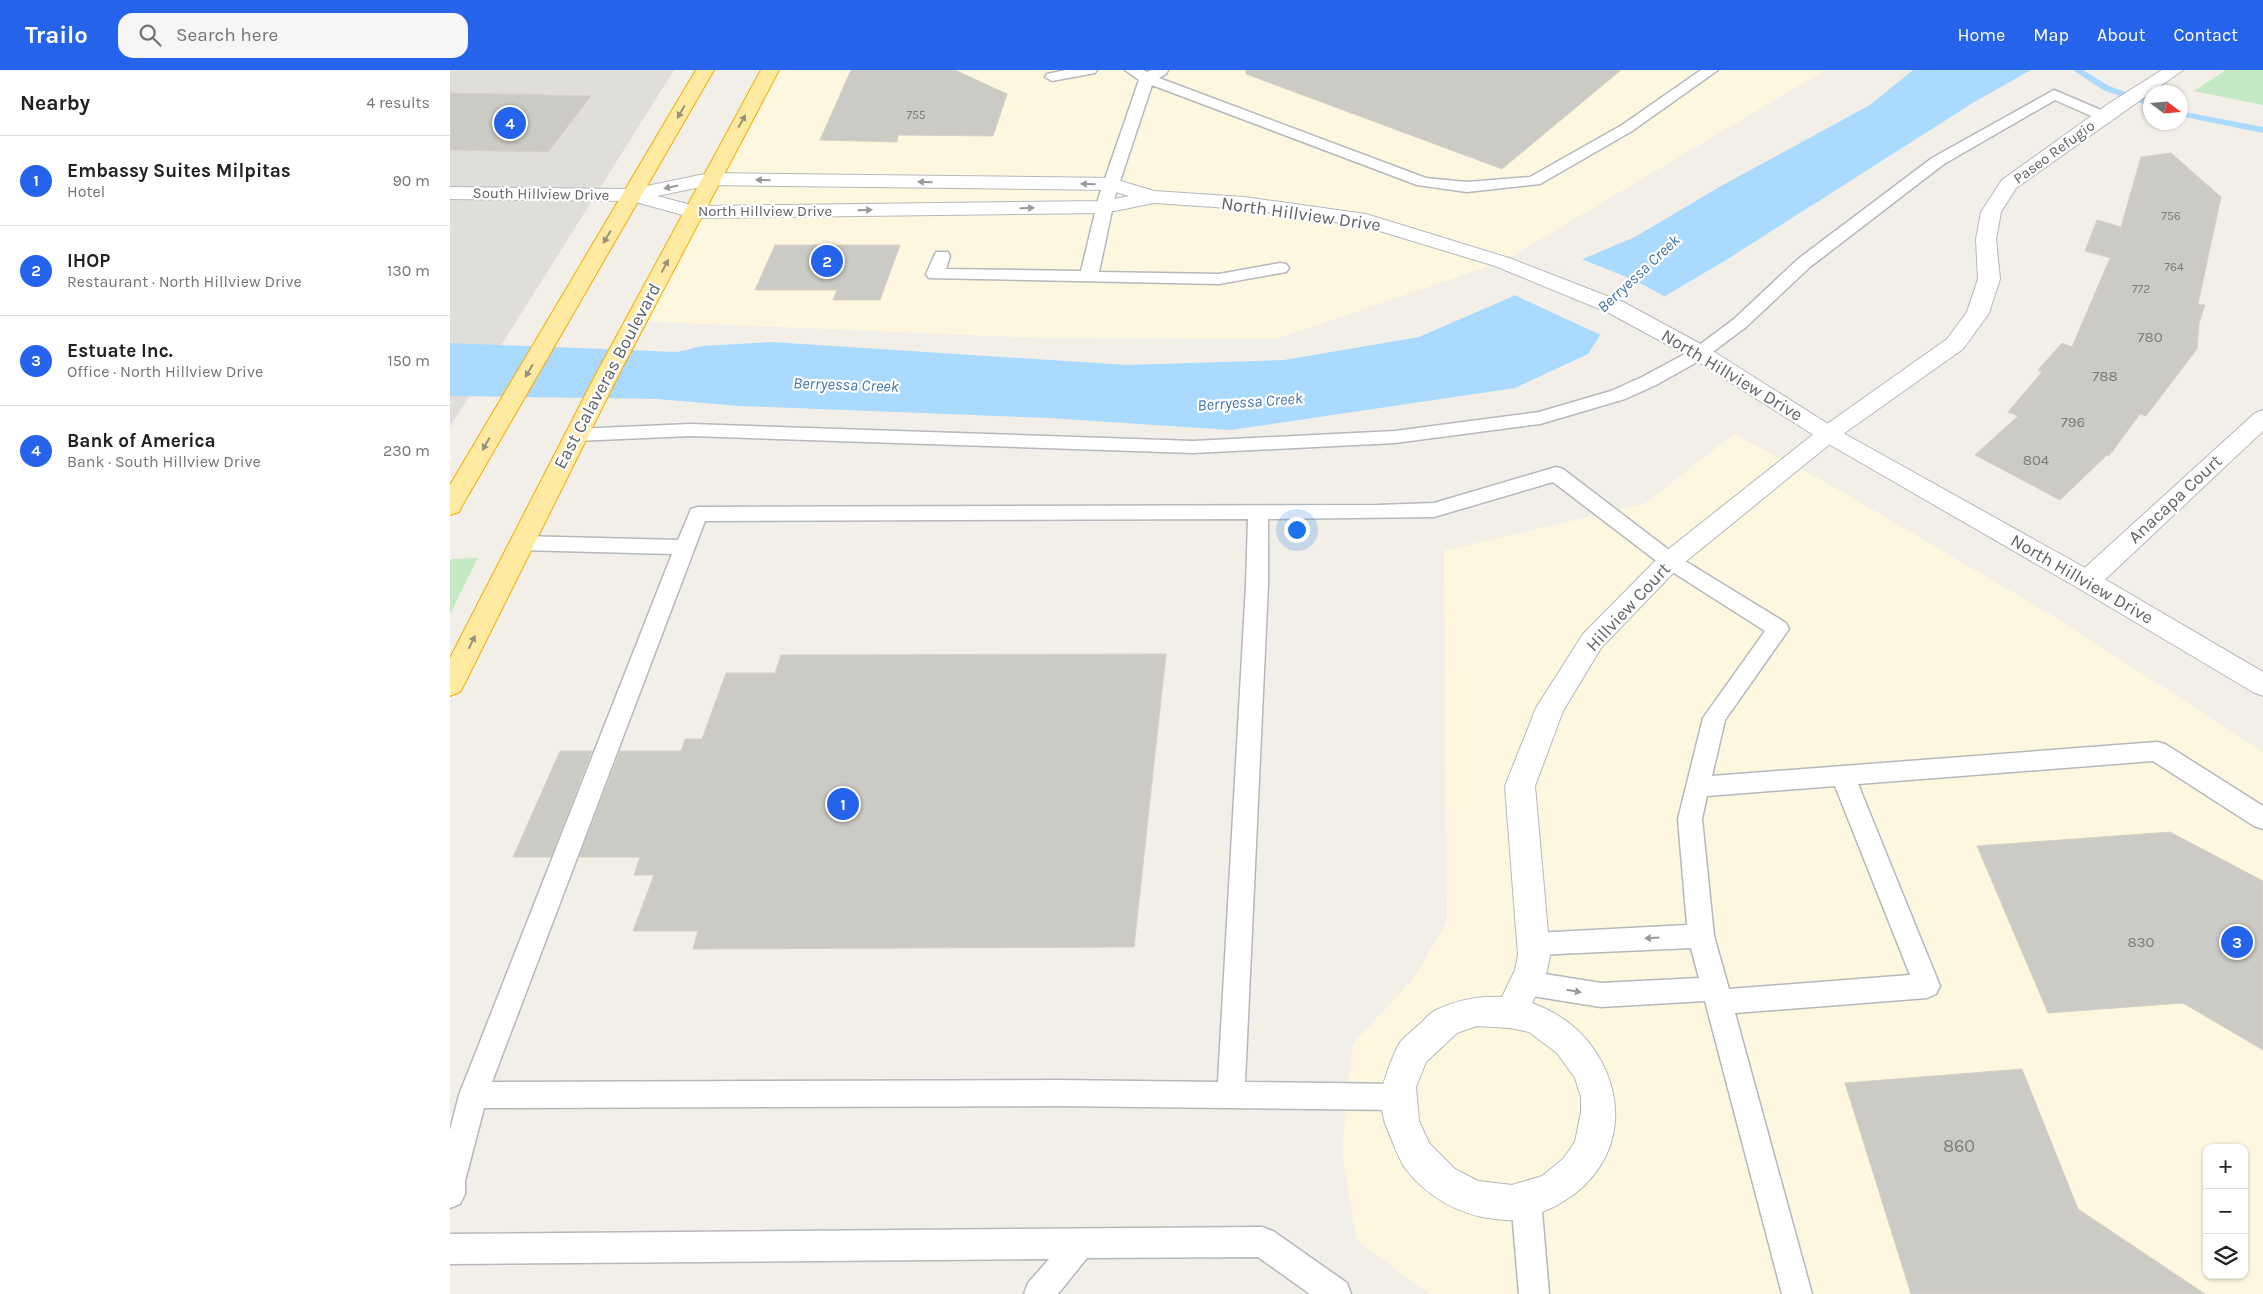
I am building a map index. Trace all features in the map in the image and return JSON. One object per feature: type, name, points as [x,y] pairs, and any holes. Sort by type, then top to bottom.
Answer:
[{"type":"highway","points":[[451,502],[705,70]]},
{"type":"highway","name":"East Calaveras Boulevard","points":[[450,685],[575,435],[710,179],[770,70]]},
{"type":"street","name":"Paseo Refugio","points":[[1828,434],[1955,344],[1978,312],[1989,279],[1986,238],[1991,212],[2009,184],[2109,112],[2174,70]]},
{"type":"street","name":"North Hillview Drive","points":[[632,195],[710,179],[1111,184],[1152,197],[1244,203],[1366,220],[1502,262],[1616,308],[1700,353],[1828,434],[2087,581],[2263,686]]},
{"type":"street","name":"South Hillview Drive","points":[[450,193],[632,195]]},
{"type":"street","name":"North Hillview Drive","points":[[632,195],[694,212],[1104,207],[1152,197]]},
{"type":"street","name":"Anacapa Court","points":[[2087,581],[2263,418]]},
{"type":"street","name":"Hillview Court","points":[[1511,1012],[1532,971],[1535,944],[1520,786],[1550,708],[1592,641],[1670,561],[1828,434]]},
{"type":"street","points":[[1477,1011],[1511,1012],[1542,1022],[1569,1041],[1589,1068],[1599,1099],[1598,1130],[1587,1158],[1566,1181],[1539,1197],[1507,1203],[1474,1198],[1443,1183],[1419,1160],[1403,1130],[1398,1097],[1405,1066],[1422,1040],[1434,1030],[1447,1021],[1477,1011]]},
{"type":"lane","points":[[1052,77],[1090,70]]},
{"type":"lane","points":[[1132,70],[1147,78],[1422,182],[1467,187],[1534,181],[1627,128],[1711,70]]},
{"type":"lane","points":[[1089,276],[1104,207],[1147,78],[1162,70]]},
{"type":"lane","points":[[575,435],[691,430],[1194,447],[1395,437],[1540,418],[1618,394],[1649,381],[1700,353],[1740,323],[1804,263],[1938,161],[2054,94],[2109,112]]},
{"type":"lane","points":[[942,256],[935,274],[1219,279],[1280,268]]},
{"type":"lane","points":[[450,1194],[451,1181],[473,1094],[698,514],[1258,513],[1434,510],[1556,474],[1670,561],[1778,630],[1714,718],[1690,819],[1701,936],[1796,1294]]},
{"type":"lane","points":[[1231,1095],[1257,585],[1258,513]]},
{"type":"lane","points":[[520,544],[684,547]]},
{"type":"lane","points":[[1697,788],[2157,751],[2263,819]]},
{"type":"lane","points":[[1526,982],[1601,995],[1717,996],[1927,986],[1844,776]]},
{"type":"lane","points":[[1535,944],[1701,936]]},
{"type":"lane","points":[[473,1094],[1398,1097]]},
{"type":"lane","points":[[1526,1200],[1534,1294]]},
{"type":"lane","points":[[450,1249],[1262,1242],[1336,1294]]},
{"type":"lane","points":[[1039,1294],[1080,1244]]},
{"type":"shaded area","points":[[450,70],[674,70],[450,427]]},
{"type":"shaded area","points":[[770,70],[1825,70],[1502,262],[1275,339],[1039,338],[635,321]]},
{"type":"shaded area","points":[[1734,434],[1827,483],[2053,616],[2263,752],[2263,1294],[1433,1294],[1422,1289],[1356,1239],[1342,1151],[1353,1044],[1413,979],[1447,922],[1444,551],[1646,503]]},
{"type":"green space","points":[[2226,70],[2263,70],[2263,105],[2194,91]]},
{"type":"green space","points":[[478,558],[450,614],[451,559]]},
{"type":"water","name":"Berryessa Creek","points":[[1913,70],[2031,70],[1971,104],[1726,260],[1601,334],[1588,354],[1515,388],[1231,430],[1049,418],[740,406],[657,399],[450,396],[450,343],[677,352],[703,346],[771,342],[1127,365],[1284,360],[1419,337],[1509,298],[1585,258],[1635,237],[1721,186],[1870,105]]},
{"type":"pier","points":[[1579,258],[1636,281],[1666,297],[1603,336],[1512,294]]},
{"type":"building","points":[[851,70],[955,70],[1007,94],[993,136],[898,135],[897,142],[820,140]]},
{"type":"building","points":[[1246,70],[1621,70],[1502,169],[1246,74]]},
{"type":"building","points":[[450,93],[591,96],[548,152],[450,150]]},
{"type":"building","points":[[2171,153],[2221,197],[2198,304],[2205,305],[2199,323],[2197,349],[2146,416],[2140,414],[2109,456],[2107,455],[2060,500],[1975,455],[2018,416],[2008,412],[2042,372],[2038,370],[2062,343],[2072,347],[2110,258],[2085,251],[2097,220],[2121,227],[2141,157]]},
{"type":"building","points":[[775,245],[900,245],[880,300],[833,300],[837,290],[755,290]]},
{"type":"building","points":[[1166,654],[1134,947],[693,949],[698,931],[633,931],[654,875],[634,875],[640,857],[579,857],[620,751],[681,751],[685,739],[702,739],[726,673],[775,673],[781,655]]},
{"type":"building","points":[[560,751],[592,751],[551,857],[513,857]]},
{"type":"building","points":[[2170,832],[2263,881],[2263,1050],[2183,1003],[2048,1013],[1977,846]]},
{"type":"building","points":[[2022,1069],[2078,1209],[2205,1294],[1911,1294],[1845,1083]]},
{"type":"waterway","points":[[2077,70],[2106,88],[2143,101]]},
{"type":"waterway","points":[[2188,115],[2263,130]]},
{"type":"place","name":"Bank of America","points":[[510,123]]},
{"type":"place","name":"IHOP","points":[[827,261]]},
{"type":"place","name":"Embassy Suites Milpitas","points":[[843,804]]},
{"type":"place","name":"Estuate Inc.","points":[[2237,942]]}]
